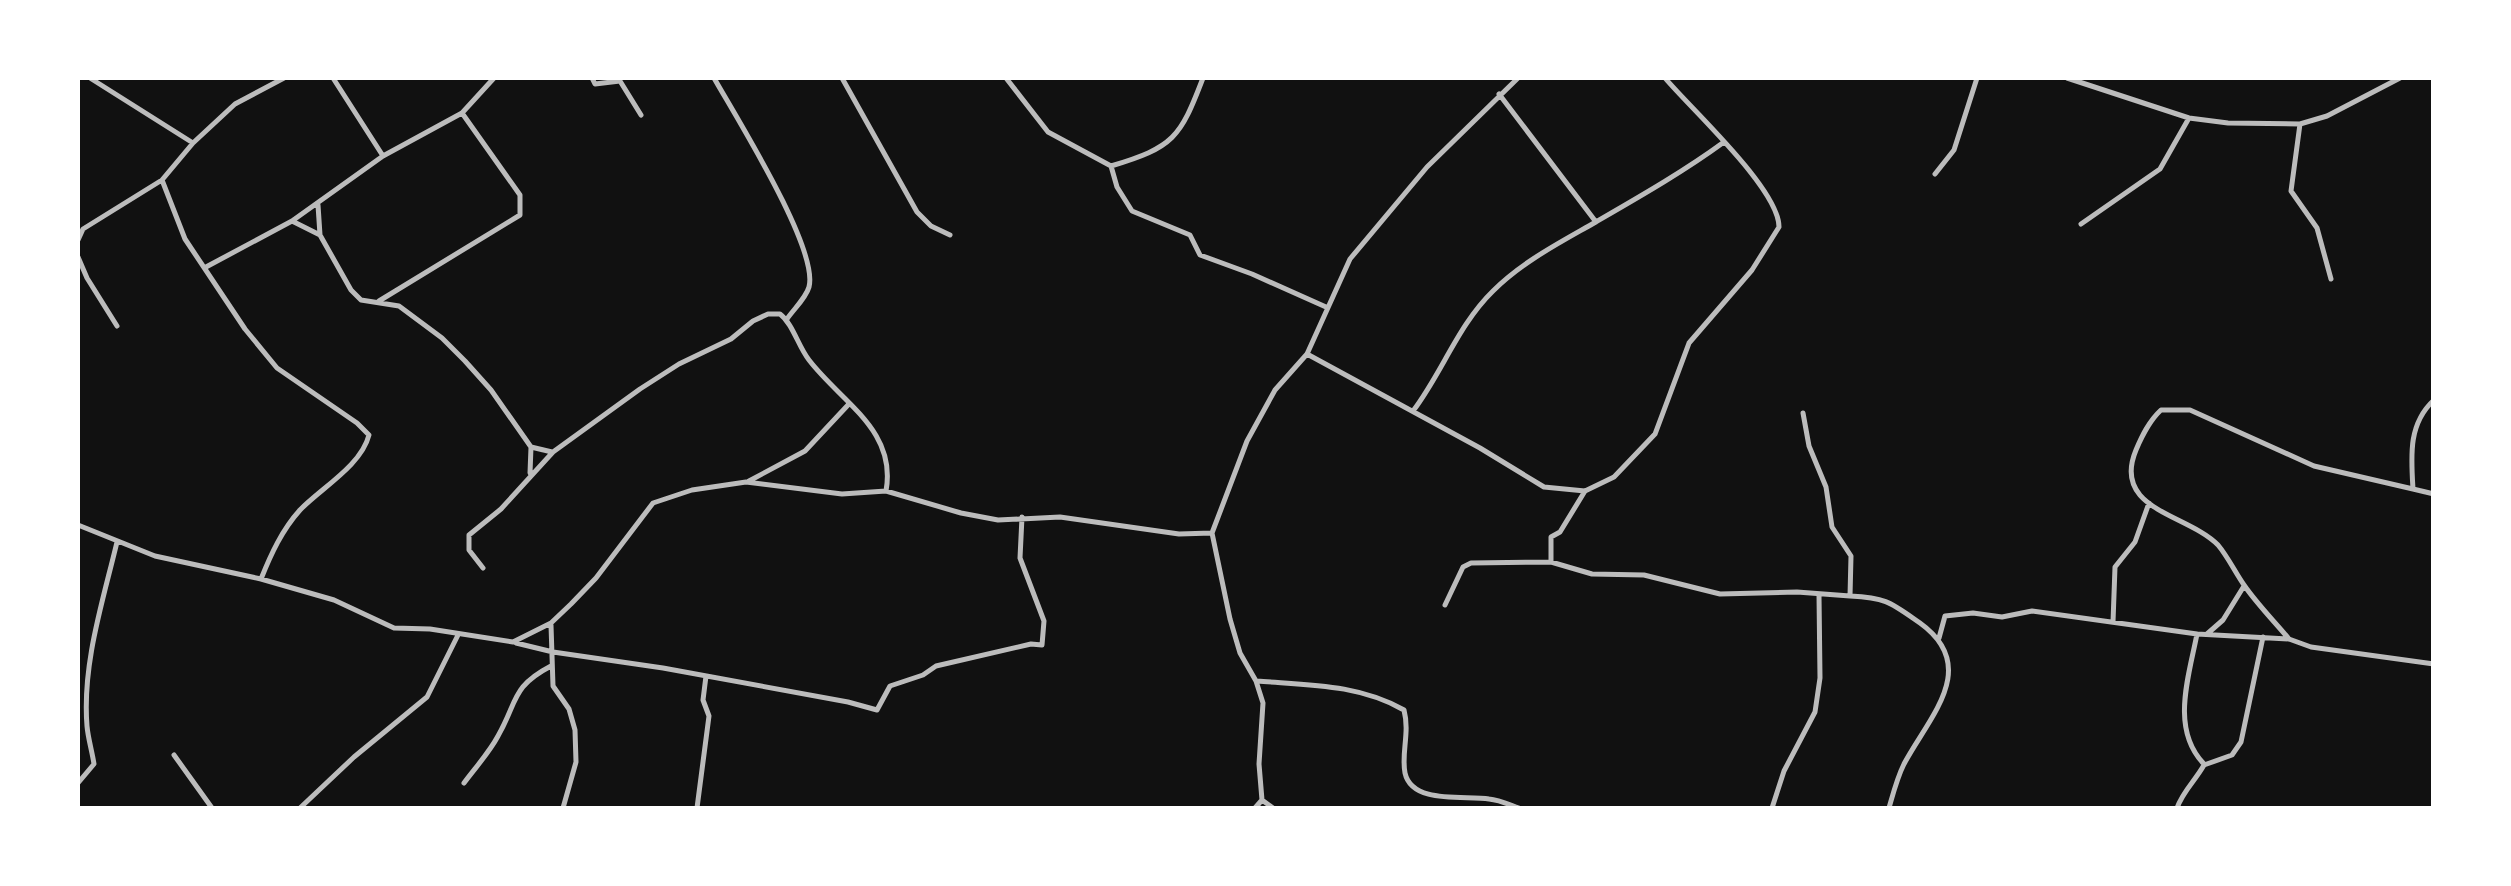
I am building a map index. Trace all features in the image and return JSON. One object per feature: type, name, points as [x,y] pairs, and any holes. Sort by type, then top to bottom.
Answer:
[{"type":"street","points":[[90,78],[193,143]]},
{"type":"street","points":[[78,240],[83,228],[162,180],[193,143],[235,104],[284,78]]},
{"type":"street","points":[[333,78],[383,156]]},
{"type":"street","points":[[206,267],[292,221],[383,156],[462,112],[494,78]]},
{"type":"street","points":[[592,78],[595,84],[620,82],[640,115]]},
{"type":"street","points":[[714,78],[810,263],[809,289],[787,319]]},
{"type":"street","points":[[842,78],[917,212],[931,226],[950,235]]},
{"type":"street","points":[[1006,78],[1048,132],[1111,166],[1117,186],[1132,211],[1190,235],[1200,255],[1326,307]]},
{"type":"street","points":[[1111,166],[1154,152],[1176,138],[1188,118],[1202,78]]},
{"type":"street","points":[[1256,808],[1262,800],[1259,764],[1263,702],[1240,653],[1212,532],[1247,441],[1275,390],[1307,354],[1350,259],[1427,167],[1518,78]]},
{"type":"street","points":[[1307,354],[1544,487],[1585,491],[1614,477],[1654,434],[1689,342],[1752,270],[1779,227],[1774,204],[1665,78]]},
{"type":"street","points":[[1936,174],[1954,150],[1977,78]]},
{"type":"street","points":[[2067,78],[2189,118],[2300,124],[2327,116],[2400,78]]},
{"type":"street","points":[[1499,94],[1596,222]]},
{"type":"street","points":[[378,302],[520,215],[520,194],[462,112]]},
{"type":"street","points":[[2081,224],[2160,169],[2189,118]]},
{"type":"street","points":[[2300,124],[2291,191],[2317,228],[2331,278]]},
{"type":"street","points":[[1413,411],[1433,385],[1467,322],[1492,292],[1523,266],[1672,178],[1724,142]]},
{"type":"street","points":[[162,180],[185,239],[277,368],[357,422],[368,435],[362,450],[300,511],[273,549],[261,579]]},
{"type":"street","points":[[318,205],[320,235],[351,290],[362,300],[399,306],[442,338],[490,390],[531,446],[552,452]]},
{"type":"street","points":[[292,221],[320,235]]},
{"type":"street","points":[[78,257],[86,278],[117,326]]},
{"type":"street","points":[[483,568],[469,550],[469,536],[501,509],[552,452],[678,364],[731,339],[768,314],[780,314],[787,319],[808,360],[869,424],[886,453],[890,471],[886,491]]},
{"type":"street","points":[[2413,489],[2413,436],[2417,420],[2434,400]]},
{"type":"street","points":[[746,482],[804,451],[848,405]]},
{"type":"street","points":[[2289,640],[2244,586],[2219,546],[2200,530],[2136,492],[2131,478],[2132,461],[2152,418],[2160,410],[2190,410],[2314,466],[2434,494]]},
{"type":"street","points":[[1803,413],[1809,446],[1826,487],[1832,527],[1851,556],[1850,596]]},
{"type":"street","points":[[530,476],[531,446]]},
{"type":"street","points":[[514,642],[551,623],[596,578],[653,503],[692,490],[746,482],[842,494],[886,491],[998,520],[1078,519],[1179,534],[1212,532]]},
{"type":"street","points":[[1551,562],[1551,537],[1560,532],[1585,491]]},
{"type":"street","points":[[2113,622],[2115,567],[2135,542],[2149,503]]},
{"type":"street","points":[[78,526],[173,560],[334,600],[394,628],[430,629],[514,642],[877,710],[890,686],[923,675],[936,666],[1031,644],[1042,645],[1044,621],[1020,558],[1022,517]]},
{"type":"street","points":[[78,783],[94,764],[87,725],[88,684],[93,642],[117,542]]},
{"type":"street","points":[[1445,604],[1463,567],[1471,563],[1551,562],[1592,574],[1644,575],[1720,594],[1883,598],[1939,638],[1948,662],[1941,705],[1901,770],[1889,808]]},
{"type":"street","points":[[2206,635],[2223,620],[2244,586]]},
{"type":"street","points":[[1772,808],[1784,772],[1815,712],[1820,678],[1819,595]]},
{"type":"street","points":[[1939,638],[1946,616],[1960,613],[2002,617],[2032,611],[2197,634],[2289,640],[2311,647],[2434,664]]},
{"type":"street","points":[[551,623],[553,686],[569,709],[576,762],[562,808]]},
{"type":"street","points":[[2197,634],[2184,722],[2192,752],[2204,765]]},
{"type":"street","points":[[300,808],[427,697],[458,635]]},
{"type":"street","points":[[2177,808],[2185,788],[2204,765],[2232,755],[2241,742],[2263,637]]},
{"type":"street","points":[[464,783],[498,737],[516,694],[527,679],[551,666]]},
{"type":"street","points":[[697,808],[709,716],[703,700],[706,676]]},
{"type":"street","points":[[1256,681],[1350,689],[1404,710],[1408,726],[1405,774],[1413,786],[1440,799],[1494,799],[1519,808]]},
{"type":"street","points":[[174,755],[212,808]]},
{"type":"street","points":[[1435,808],[1440,799]]},
{"type":"street","points":[[1262,800],[1273,808]]}]
